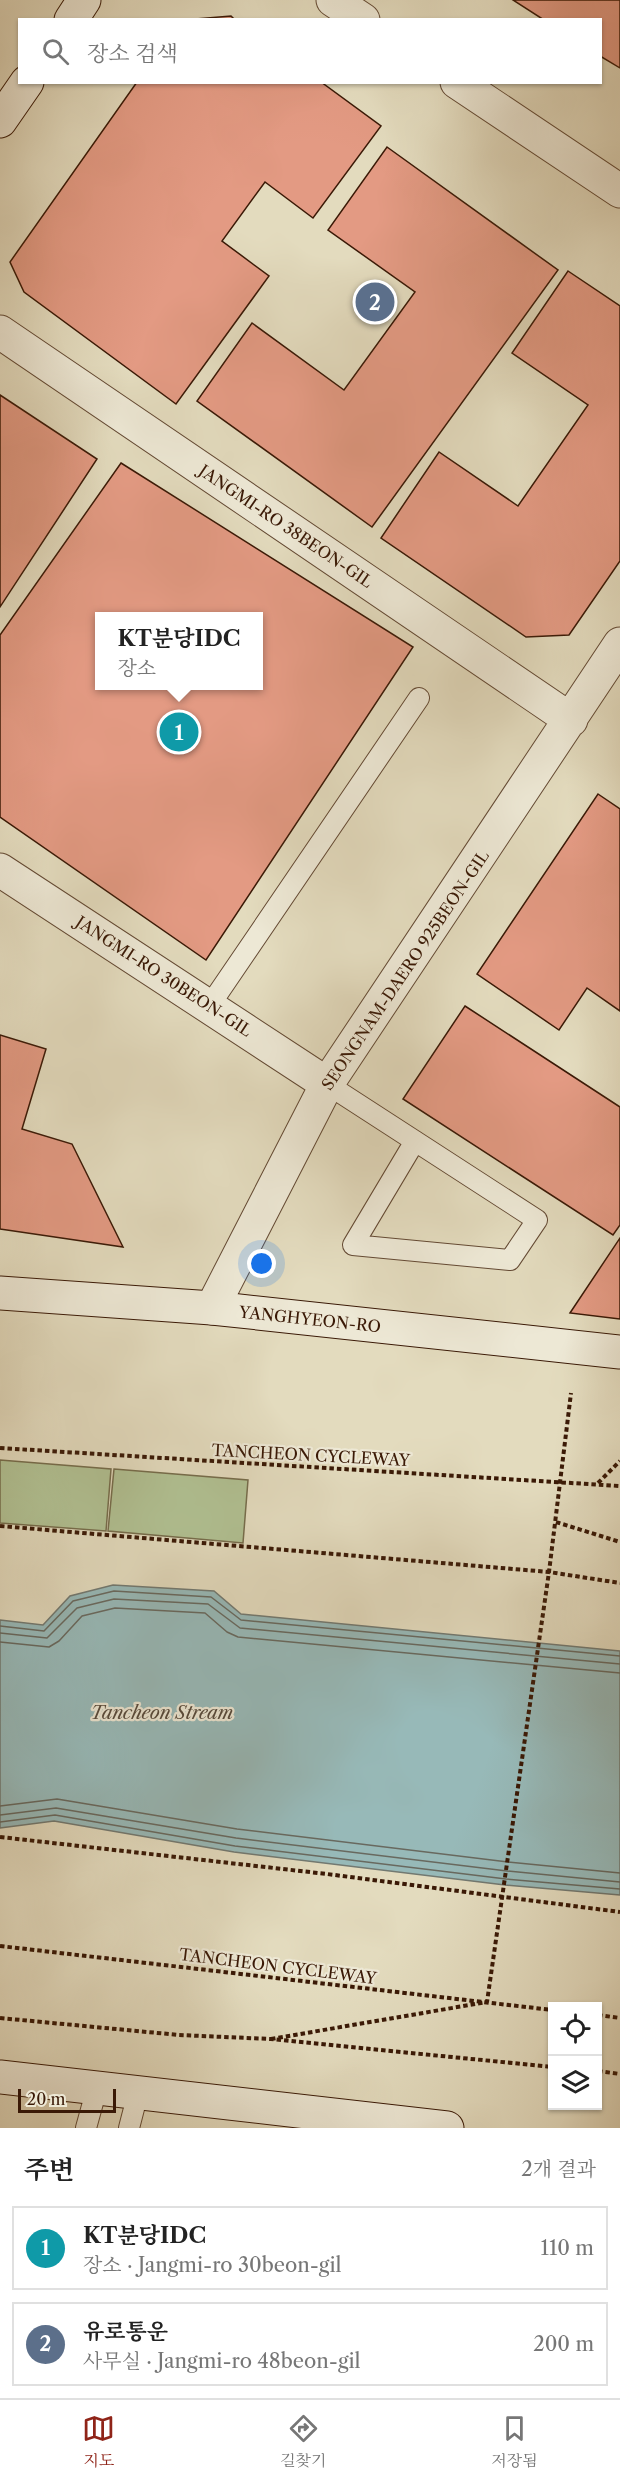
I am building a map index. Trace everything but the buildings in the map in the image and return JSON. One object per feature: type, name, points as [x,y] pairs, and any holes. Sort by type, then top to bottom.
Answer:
[{"type":"street","points":[[72,18],[84,0]]},
{"type":"street","points":[[333,0],[360,18]]},
{"type":"street","points":[[0,122],[26,84]]},
{"type":"street","points":[[460,84],[620,191]]},
{"type":"street","name":"JANGMI-RO 38BEON-GIL","points":[[0,332],[571,720]]},
{"type":"street","name":"SEONGNAM-DAERO 925BEON-GIL","points":[[212,1308],[327,1084],[620,644]]},
{"type":"street","name":"JANGMI-RO 30BEON-GIL","points":[[0,870],[210,1005],[327,1084]]},
{"type":"street","name":"YANGHYEON-RO","points":[[0,1293],[212,1308],[620,1352]]},
{"type":"street","points":[[0,2077],[447,2128]]},
{"type":"lane","points":[[210,1005],[419,698]]},
{"type":"lane","points":[[327,1084],[537,1220],[510,1260],[353,1245],[415,1141]]},
{"type":"lane","points":[[86,2128],[96,2088]]},
{"type":"lane","points":[[129,2128],[138,2093]]},
{"type":"path","points":[[271,2039],[487,2002],[504,1897],[556,1522],[571,1393]]},
{"type":"path","name":"TANCHEON CYCLEWAY","points":[[0,1448],[620,1486]]},
{"type":"path","points":[[598,1483],[620,1461]]},
{"type":"path","points":[[556,1522],[620,1542]]},
{"type":"path","points":[[0,1526],[549,1572],[620,1583]]},
{"type":"path","points":[[0,1837],[620,1912]]},
{"type":"path","name":"TANCHEON CYCLEWAY","points":[[0,1946],[548,2010]]},
{"type":"path","points":[[602,2016],[620,2018]]},
{"type":"path","points":[[0,2018],[179,2035],[271,2039],[548,2067]]},
{"type":"path","points":[[602,2072],[620,2074]]},
{"type":"green space","points":[[0,1460],[111,1469],[106,1531],[0,1523]]},
{"type":"green space","points":[[114,1469],[248,1480],[243,1543],[108,1531]]},
{"type":"water","name":"Tancheon Stream","points":[[113,1585],[214,1591],[241,1614],[620,1651],[620,1895],[505,1885],[234,1852],[54,1821],[0,1828],[0,1620],[43,1625],[70,1596]]},
{"type":"place","name":"유로통운","points":[[375,302]]},
{"type":"place","name":"KT분당IDC","points":[[179,732]]}]
